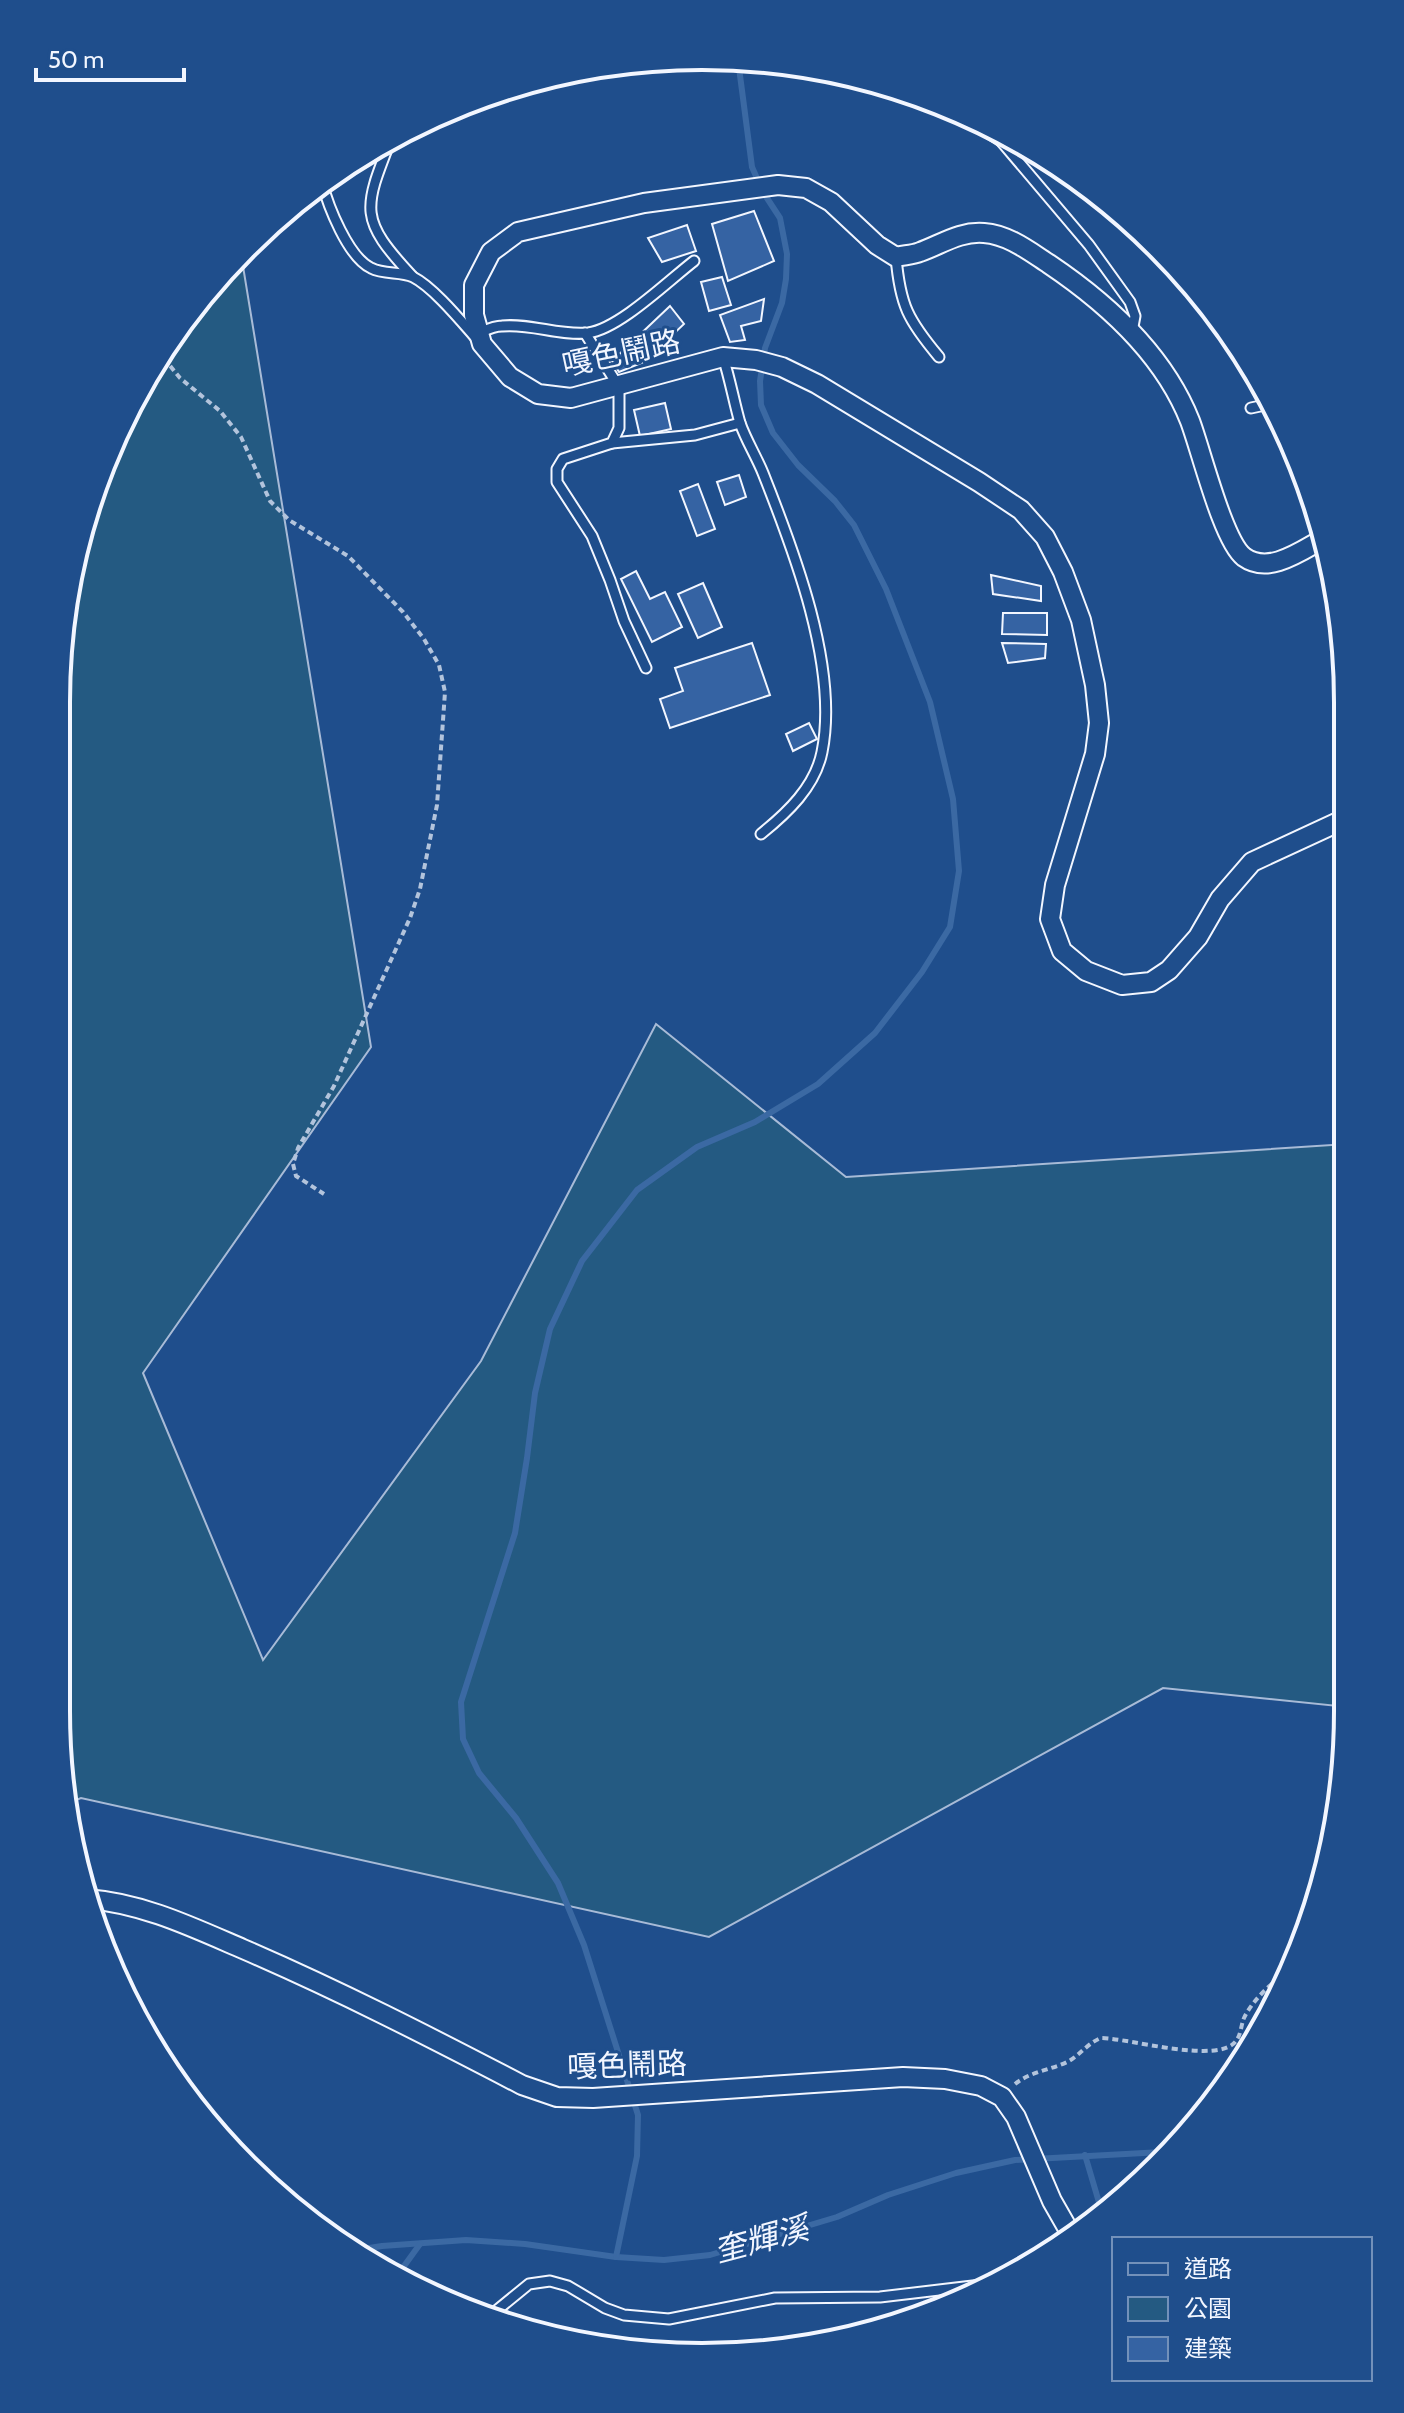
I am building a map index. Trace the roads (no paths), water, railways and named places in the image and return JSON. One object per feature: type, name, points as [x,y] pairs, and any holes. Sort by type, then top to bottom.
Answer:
[{"type":"street","points":[[480,339],[474,315],[474,285],[491,252],[518,232],[644,203],[778,185],[806,188],[831,202],[877,245],[896,257],[918,253],[956,236],[984,233],[1018,243],[1081,286],[1132,332],[1166,375],[1189,419],[1231,541],[1245,558],[1266,563],[1286,560],[1314,544]]},
{"type":"street","name":"嘎色鬧路","points":[[480,339],[510,377],[538,394],[571,398],[723,357],[756,360],[782,367],[817,384],[1021,510],[1045,537],[1063,572],[1081,620],[1095,685],[1099,723],[1095,754],[1055,885],[1050,919],[1062,951],[1086,971],[1122,985],[1151,982],[1169,970],[1198,937],[1220,899],[1252,862],[1334,824]]},
{"type":"street","name":"嘎色鬧路","points":[[100,1900],[116,1901],[174,1919],[318,1981],[522,2085],[557,2097],[593,2098],[903,2077],[945,2079],[981,2086],[1002,2097],[1016,2117],[1052,2201],[1067,2226]]},
{"type":"lane","points":[[1012,152],[1089,245],[1130,302],[1135,316],[1132,332]]},
{"type":"lane","points":[[384,156],[372,187],[370,215],[376,234],[412,276],[480,339],[499,326],[518,325],[585,333],[609,326],[694,261]]},
{"type":"lane","points":[[327,194],[343,233],[362,262],[384,273],[412,276]]},
{"type":"lane","points":[[896,257],[903,306],[916,329],[939,357]]},
{"type":"lane","points":[[585,333],[619,387],[619,428],[612,443]]},
{"type":"lane","points":[[723,357],[740,423],[777,512],[808,599],[823,675],[825,712],[822,754],[810,781],[791,809],[761,834]]},
{"type":"lane","points":[[1251,408],[1260,406]]},
{"type":"lane","points":[[646,668],[624,621],[592,536],[557,482],[557,469],[563,459],[612,443],[695,435],[740,423]]},
{"type":"lane","points":[[499,2309],[529,2284],[550,2281],[568,2286],[605,2308],[624,2315],[669,2319],[775,2298],[880,2297],[961,2287]]},
{"type":"waterway","points":[[616,2257],[637,2156],[638,2115],[584,1945],[558,1883],[516,1818],[479,1773],[463,1739],[461,1702],[515,1533],[535,1393],[550,1329],[582,1261],[637,1190],[697,1147],[755,1122],[818,1084],[875,1033],[922,972],[950,927],[959,871],[953,799],[930,702],[886,589],[854,525],[773,433],[761,405],[760,381],[765,348],[782,303],[787,254],[780,218],[752,167],[739,71]]},
{"type":"waterway","name":"奎輝溪","points":[[370,2248],[466,2240],[664,2260],[710,2255],[837,2217],[888,2195],[956,2173],[1015,2160],[1154,2152]]},
{"type":"waterway","points":[[1085,2155],[1099,2202]]},
{"type":"waterway","points":[[403,2267],[420,2244]]}]
